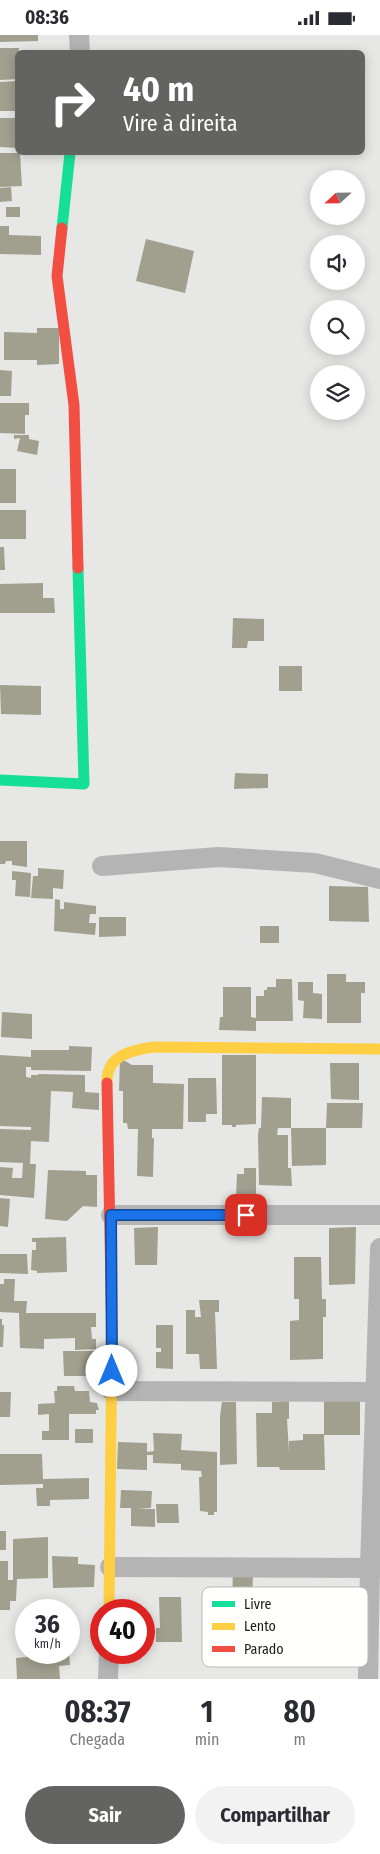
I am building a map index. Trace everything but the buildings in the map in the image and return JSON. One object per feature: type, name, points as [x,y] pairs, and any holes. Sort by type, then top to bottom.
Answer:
[{"type":"street","points":[[79,35],[80,50]]},
{"type":"street","points":[[0,781],[84,784],[74,405],[57,276],[70,155]]},
{"type":"street","points":[[102,866],[218,857],[315,863],[380,879]]},
{"type":"street","points":[[109,1599],[112,1391],[111,1215],[106,1079],[112,1064],[118,1057],[129,1050],[154,1047],[380,1049]]},
{"type":"street","points":[[111,1215],[380,1215]]},
{"type":"street","points":[[368,1679],[375,1567],[380,1248]]},
{"type":"street","points":[[112,1391],[378,1392]]},
{"type":"street","points":[[110,1567],[375,1567]]},
{"type":"street","points":[[108,1664],[108,1679]]},
{"type":"traffic: fast","points":[[62,228],[70,155]]},
{"type":"traffic: fast","points":[[0,780],[84,784],[78,568]]},
{"type":"traffic: slow","points":[[107,1083],[111,1066],[116,1060],[129,1052],[154,1047],[380,1049]]},
{"type":"traffic: slow","points":[[109,1599],[112,1336]]},
{"type":"traffic: jam","points":[[62,228],[57,276],[74,405],[78,568]]},
{"type":"traffic: jam","points":[[107,1083],[112,1336]]},
{"type":"route","points":[[112,1371],[111,1215],[246,1215]]}]
